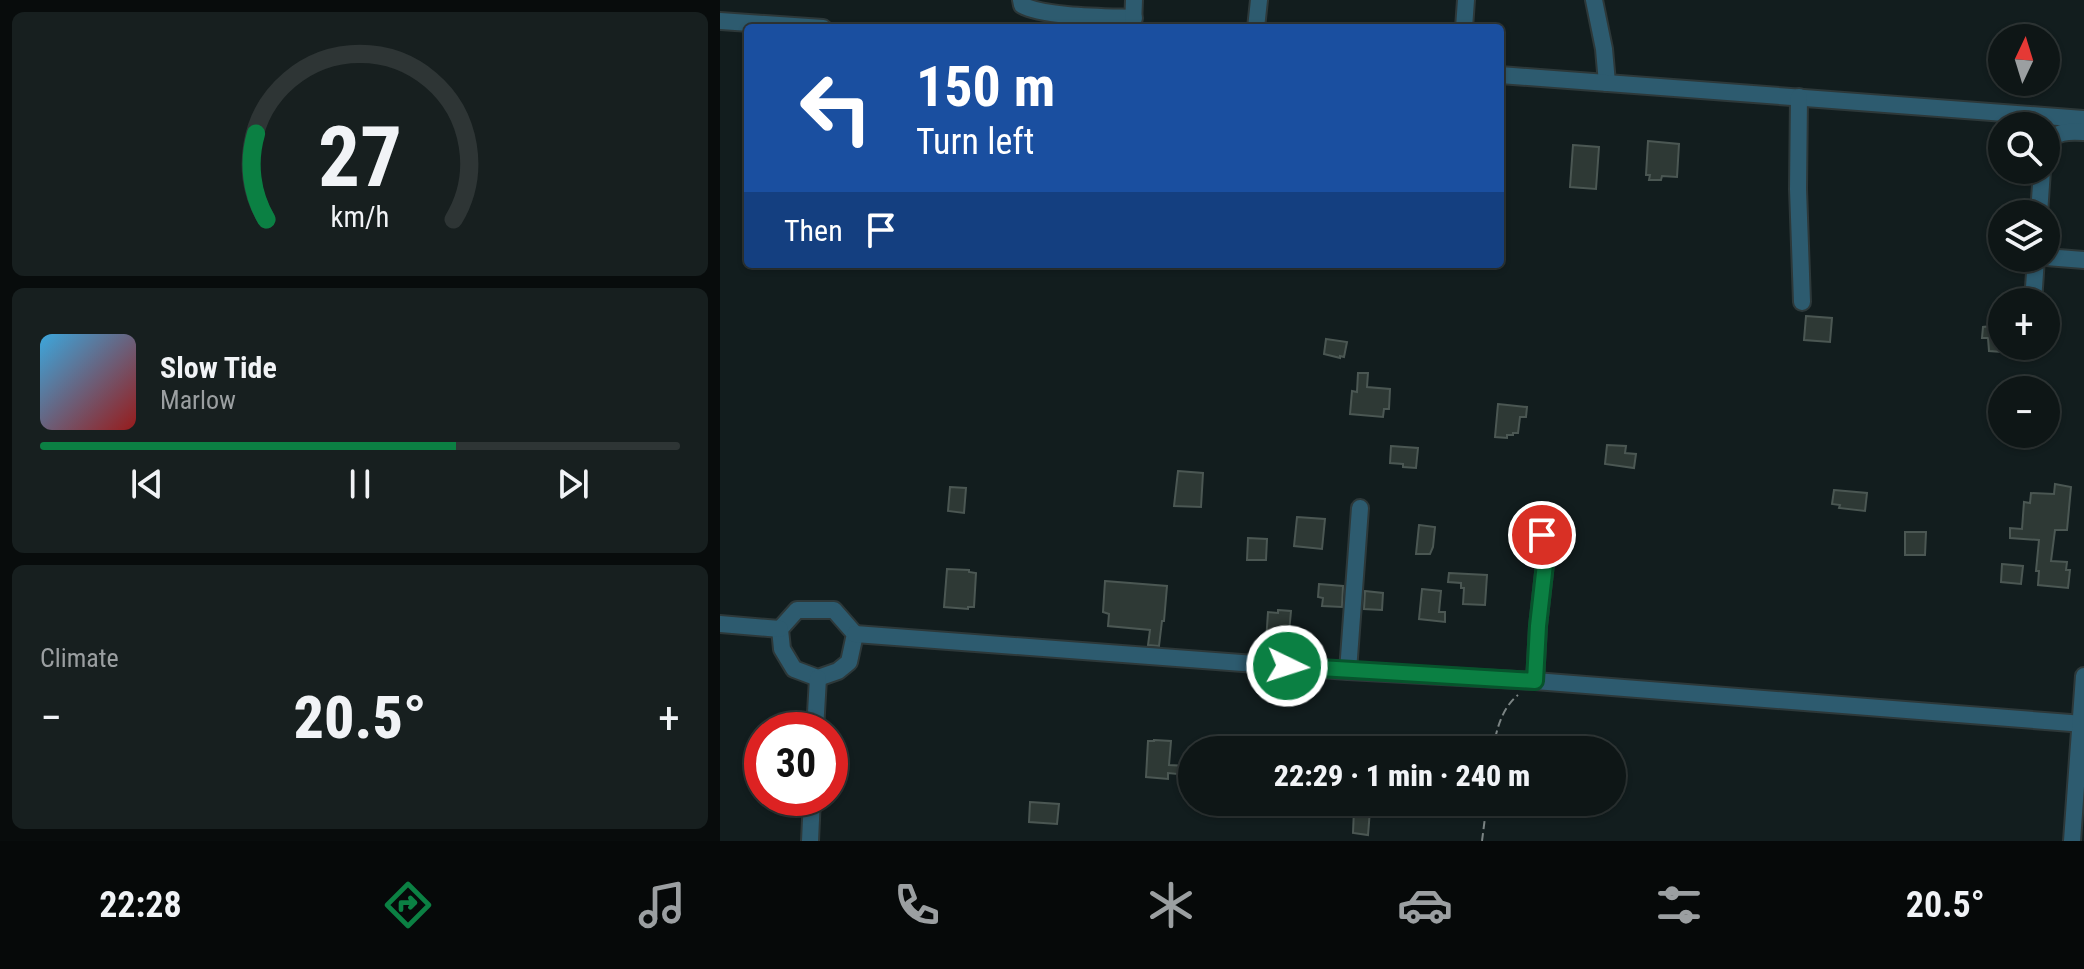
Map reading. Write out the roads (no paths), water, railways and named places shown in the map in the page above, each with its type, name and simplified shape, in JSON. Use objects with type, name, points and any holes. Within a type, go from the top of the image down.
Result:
[{"type":"street","points":[[1021,0],[1022,5],[1029,9],[1133,23],[1134,0]]},
{"type":"street","points":[[1256,24],[1259,0]]},
{"type":"street","points":[[1464,24],[1466,0]]},
{"type":"street","points":[[1594,0],[1607,83]]},
{"type":"street","points":[[720,21],[764,24]]},
{"type":"street","points":[[1504,75],[2084,119]]},
{"type":"street","points":[[1799,97],[1802,302]]},
{"type":"street","points":[[2060,133],[2084,132]]},
{"type":"street","points":[[2060,258],[2084,260]]},
{"type":"street","points":[[1348,671],[1360,508]]},
{"type":"street","points":[[1535,681],[1547,546],[1546,538],[1542,535]]},
{"type":"street","points":[[855,634],[849,662],[838,671],[818,678],[794,669],[782,649],[780,629],[797,610],[834,610],[855,634],[1348,671],[1535,681],[2082,724]]},
{"type":"street","points":[[720,624],[780,629]]},
{"type":"street","points":[[2072,841],[2084,676]]},
{"type":"street","points":[[816,712],[818,678]]},
{"type":"street","points":[[810,841],[811,816]]}]
